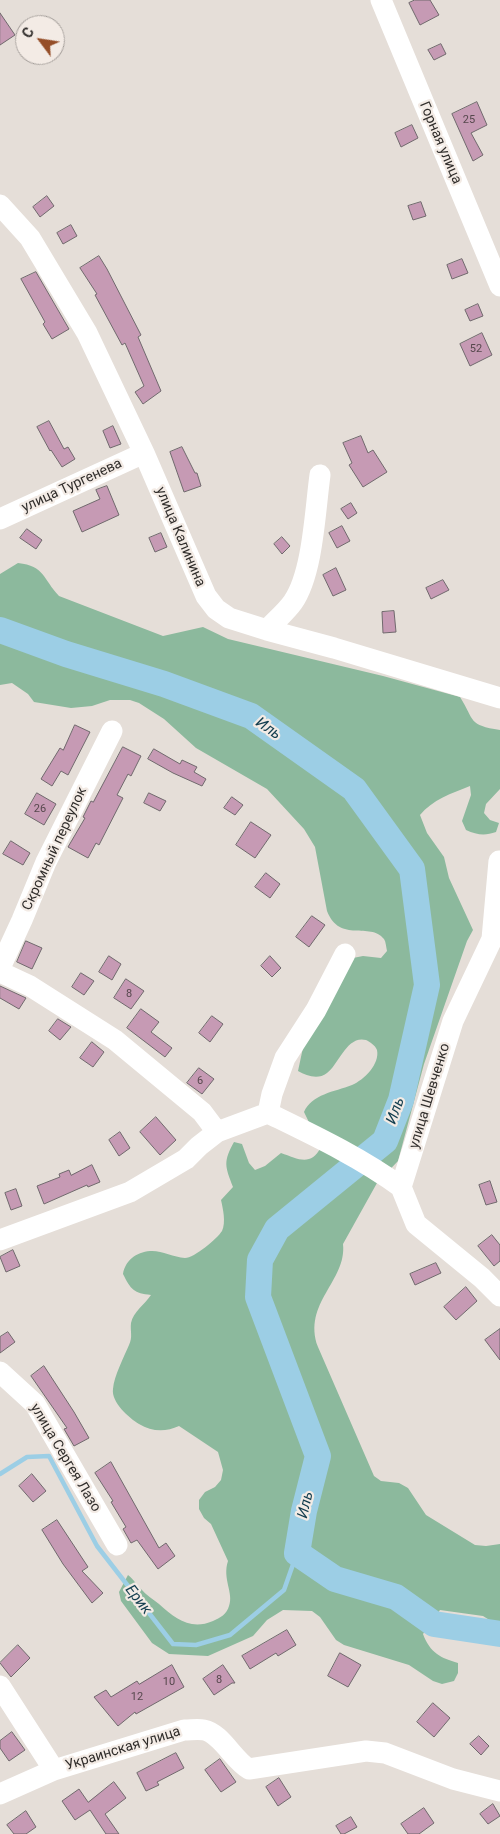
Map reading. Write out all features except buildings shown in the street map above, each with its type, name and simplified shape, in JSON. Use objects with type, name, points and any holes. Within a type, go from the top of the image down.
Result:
[{"type":"street","name":"Горная улица","points":[[381,0],[500,286]]},
{"type":"street","name":"улица Калинина","points":[[0,205],[30,238],[87,333],[144,453],[206,596],[216,609],[228,618],[500,698]]},
{"type":"street","name":"улица Тургенева","points":[[0,519],[144,453]]},
{"type":"street","points":[[267,630],[292,602],[302,585],[308,561],[320,475]]},
{"type":"street","name":"Скромный переулок","points":[[112,731],[46,862],[0,970],[30,986],[115,1040],[202,1112],[216,1132]]},
{"type":"street","name":"улица Шевченко","points":[[394,1182],[453,1021],[492,939],[499,861]]},
{"type":"street","points":[[268,1113],[272,1094],[285,1058],[316,1010],[345,954]]},
{"type":"street","points":[[0,1240],[130,1192],[186,1159],[216,1132],[268,1113],[332,1144],[394,1182],[416,1224],[482,1278],[500,1296]]},
{"type":"street","name":"улица Сергея Лазо","points":[[2,1378],[35,1404],[117,1545]]},
{"type":"street","name":"Украинская улица","points":[[0,1686],[54,1770]]},
{"type":"street","name":"Украинская улица","points":[[0,1794],[54,1770],[184,1730],[206,1730],[220,1741],[242,1765],[249,1769],[366,1751],[385,1753],[453,1779],[500,1791]]},
{"type":"green space","points":[[18,563],[39,570],[59,596],[163,636],[203,627],[228,639],[383,676],[460,697],[477,724],[500,730],[500,789],[486,804],[484,813],[490,820],[499,823],[496,832],[481,834],[466,830],[462,821],[471,795],[470,786],[436,801],[420,815],[427,833],[444,857],[449,878],[473,930],[467,941],[424,1064],[398,1161],[377,1183],[343,1244],[339,1270],[320,1305],[315,1331],[318,1347],[374,1476],[381,1481],[399,1483],[408,1488],[426,1515],[475,1545],[500,1544],[500,1632],[499,1626],[483,1616],[440,1610],[423,1634],[429,1646],[437,1654],[458,1663],[458,1673],[454,1681],[442,1684],[433,1681],[409,1665],[344,1645],[336,1640],[320,1617],[312,1611],[283,1610],[267,1620],[253,1636],[208,1656],[169,1654],[152,1643],[121,1601],[119,1592],[128,1575],[145,1593],[171,1614],[190,1624],[205,1624],[218,1619],[227,1611],[230,1601],[226,1574],[228,1561],[211,1524],[204,1518],[199,1509],[199,1500],[205,1492],[215,1487],[221,1480],[223,1470],[218,1452],[179,1426],[159,1430],[149,1429],[139,1424],[122,1409],[113,1394],[115,1378],[130,1342],[132,1319],[151,1295],[134,1290],[128,1284],[123,1274],[124,1269],[132,1258],[145,1252],[154,1251],[185,1258],[189,1257],[205,1248],[222,1231],[224,1216],[221,1200],[233,1187],[226,1164],[234,1142],[242,1144],[249,1163],[255,1170],[265,1166],[281,1153],[304,1160],[313,1157],[317,1153],[321,1147],[304,1112],[312,1101],[318,1097],[352,1085],[361,1079],[374,1066],[377,1050],[374,1045],[366,1040],[354,1042],[348,1046],[327,1073],[313,1076],[298,1071],[304,1043],[353,958],[363,956],[381,958],[387,951],[385,940],[378,934],[347,930],[339,927],[333,921],[327,911],[315,847],[304,829],[267,789],[196,748],[164,719],[139,703],[130,700],[110,700],[92,706],[71,708],[34,702],[28,694],[12,683],[0,685],[0,574]]},
{"type":"waterway","name":"Иль","points":[[0,630],[66,654],[164,684],[251,716],[354,789],[412,869],[427,985],[401,1100],[385,1141],[277,1229],[260,1260],[258,1297],[318,1456],[304,1511],[297,1553],[335,1579],[396,1597],[434,1624],[500,1634]]},
{"type":"waterway","name":"Ерик","points":[[0,1474],[27,1457],[49,1456],[97,1546],[173,1644],[196,1645],[230,1635],[284,1590],[297,1553]]}]
